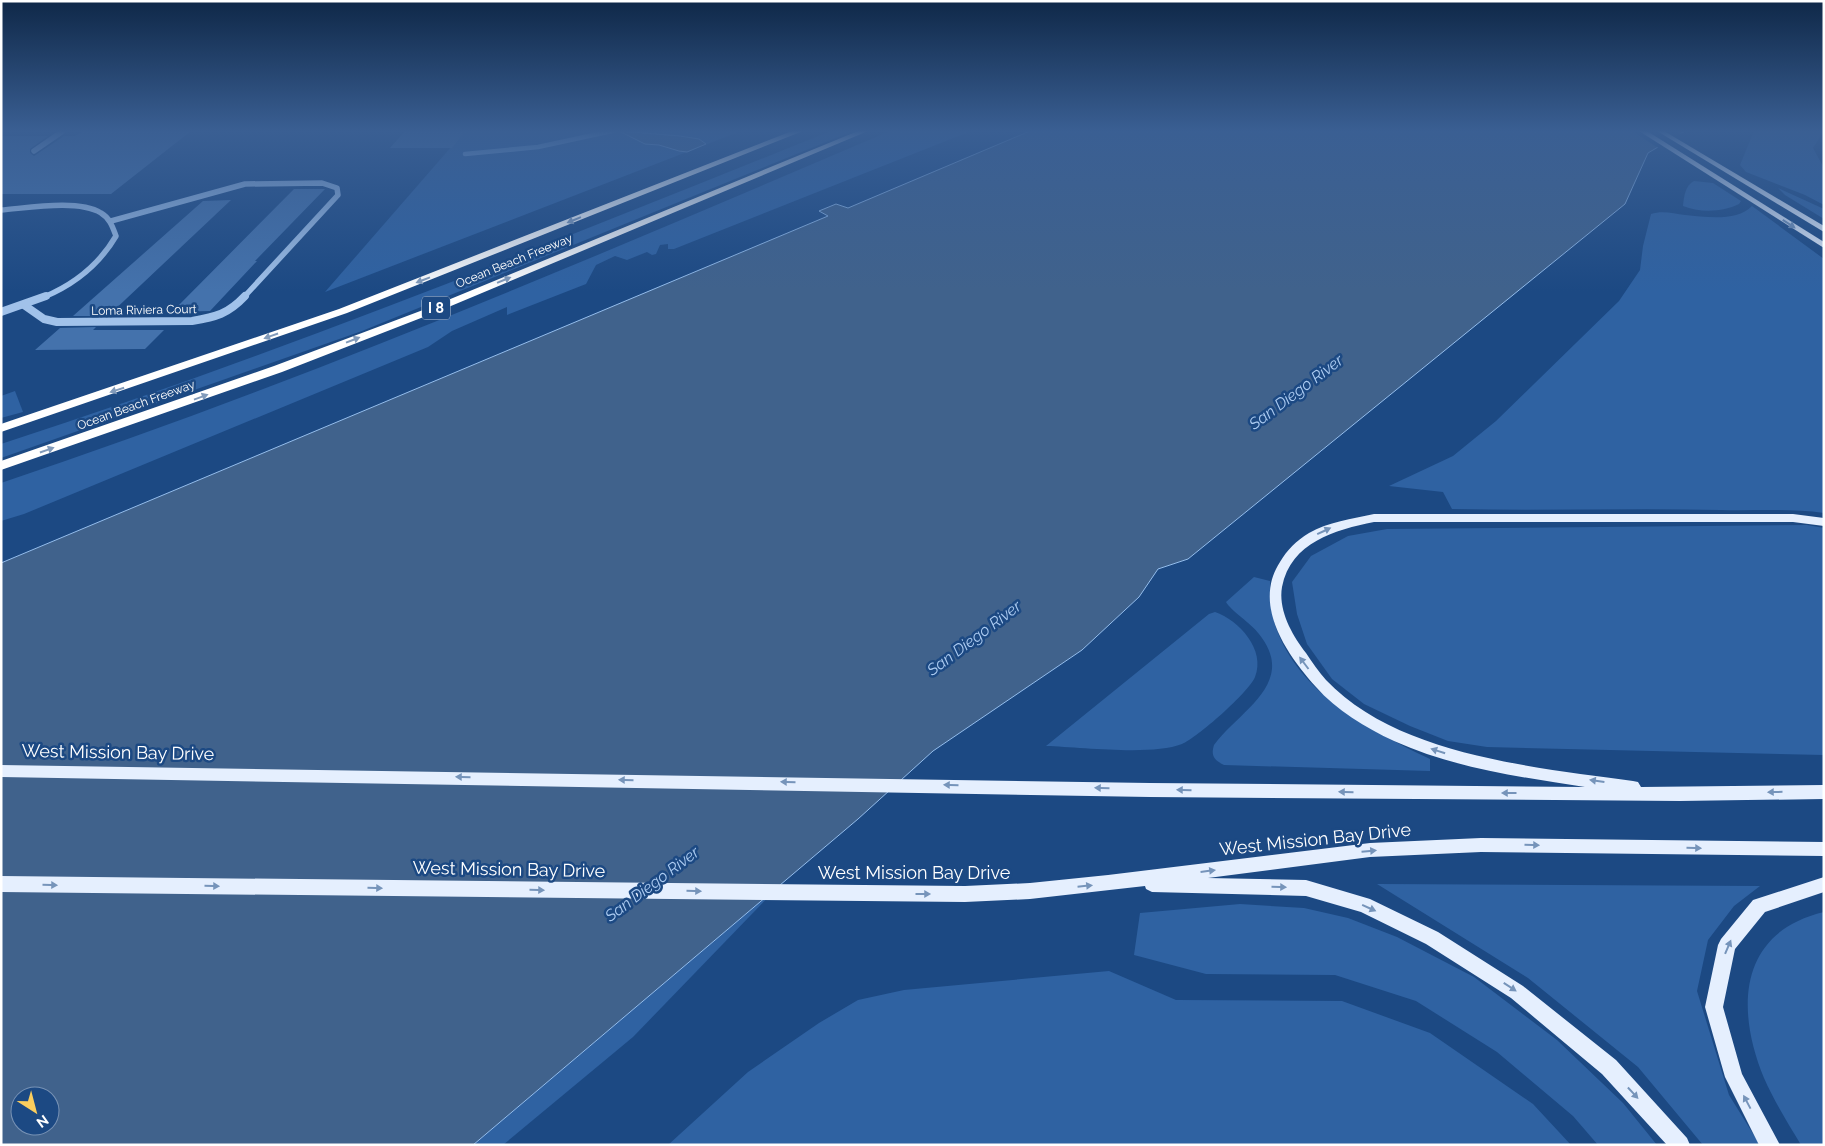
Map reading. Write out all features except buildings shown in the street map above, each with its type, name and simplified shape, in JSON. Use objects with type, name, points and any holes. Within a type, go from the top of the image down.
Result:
[{"type":"highway","name":"Ocean Beach Freeway","points":[[1,428],[343,311],[663,184]]},
{"type":"highway","name":"Ocean Beach Freeway","points":[[1,466],[278,369],[426,312],[735,184]]},
{"type":"main road","points":[[1728,184],[1824,246]]},
{"type":"main road","points":[[1748,184],[1824,229]]},
{"type":"main road","points":[[1680,794],[1501,768],[1436,752],[1381,728],[1342,702],[1303,664],[1284,631],[1273,594],[1281,566],[1306,540],[1338,525],[1374,518],[1793,518],[1824,522]]},
{"type":"main road","name":"West Mission Bay Drive","points":[[1,771],[1189,790],[1680,794],[1824,792]]},
{"type":"main road","name":"West Mission Bay Drive","points":[[1,884],[965,894],[1030,891],[1108,883],[1370,850],[1463,846],[1824,849]]},
{"type":"main road","points":[[1108,883],[1306,888],[1364,905],[1432,938],[1517,992],[1609,1067],[1680,1145]]},
{"type":"main road","points":[[1770,1145],[1734,1077],[1714,1007],[1727,945],[1759,906],[1824,884]]},
{"type":"street","name":"Loma Riviera Court","points":[[110,221],[248,184]]},
{"type":"street","name":"Loma Riviera Court","points":[[24,305],[44,320],[57,322],[192,321],[214,317],[233,309],[338,195],[337,188],[329,184]]},
{"type":"street","points":[[1,210],[38,206],[100,212],[110,221],[116,236],[109,251],[71,284],[24,305],[1,312]]},
{"type":"shaded area","points":[[418,184],[603,184],[325,292]]},
{"type":"shaded area","points":[[697,184],[722,184],[362,331],[1,458],[1,444],[211,372],[419,295]]},
{"type":"shaded area","points":[[765,184],[836,184],[674,249],[668,249],[668,244],[660,245],[656,254],[652,255],[647,252],[627,260],[615,256],[596,265],[586,284],[507,315],[507,307],[452,331],[428,347],[24,514],[1,521],[1,483],[227,403],[449,316]]},
{"type":"shaded area","points":[[1690,184],[1715,184],[1741,201],[1733,207],[1719,210],[1697,210],[1683,206],[1687,188]]},
{"type":"shaded area","points":[[1778,184],[1824,184],[1824,205]]},
{"type":"shaded area","points":[[1778,188],[1824,209],[1824,219],[1785,195]]},
{"type":"shaded area","points":[[1752,206],[1824,259],[1824,513],[1785,510],[1452,509],[1443,492],[1389,486],[1453,456],[1496,421],[1619,301],[1640,270],[1643,246],[1651,214],[1664,212],[1702,217],[1721,217],[1738,214]]},
{"type":"shaded area","points":[[15,391],[23,412],[1,418],[1,396]]},
{"type":"shaded area","points":[[1807,525],[1824,528],[1824,755],[1487,747],[1448,741],[1410,726],[1364,704],[1332,679],[1307,644],[1297,614],[1292,582],[1311,556],[1348,536],[1387,529]]},
{"type":"shaded area","points":[[1254,577],[1270,581],[1274,621],[1278,633],[1289,655],[1304,675],[1322,693],[1363,723],[1430,759],[1430,771],[1224,765],[1215,759],[1213,754],[1214,745],[1261,695],[1269,681],[1272,667],[1269,651],[1259,634],[1226,602]]},
{"type":"shaded area","points":[[1215,612],[1233,622],[1248,637],[1257,657],[1257,667],[1251,684],[1222,714],[1199,733],[1182,744],[1153,750],[1046,746],[1209,614]]},
{"type":"shaded area","points":[[1377,884],[1760,886],[1734,906],[1708,940],[1697,991],[1729,1095],[1760,1145],[1703,1145],[1638,1067],[1528,978]]},
{"type":"shaded area","points":[[780,885],[633,1037],[503,1145],[473,1145]]},
{"type":"shaded area","points":[[1240,904],[1304,908],[1348,918],[1397,937],[1474,977],[1557,1040],[1623,1103],[1657,1145],[1598,1145],[1573,1116],[1497,1052],[1416,1001],[1335,975],[1206,974],[1134,955],[1140,913]]},
{"type":"shaded area","points":[[1824,912],[1824,1145],[1801,1145],[1764,1078],[1755,1052],[1749,1025],[1748,1000],[1751,976],[1760,955],[1775,937],[1796,922]]},
{"type":"shaded area","points":[[1109,971],[1176,1000],[1342,1001],[1430,1033],[1533,1104],[1571,1145],[668,1145],[748,1072],[819,1023],[858,1000],[904,990]]},
{"type":"water","name":"San Diego River","points":[[904,184],[1634,184],[1625,204],[1188,559],[1158,569],[1139,597],[1082,650],[933,751],[858,819],[473,1145],[1,1145],[1,563],[828,216],[819,211],[836,204],[848,208]]}]
